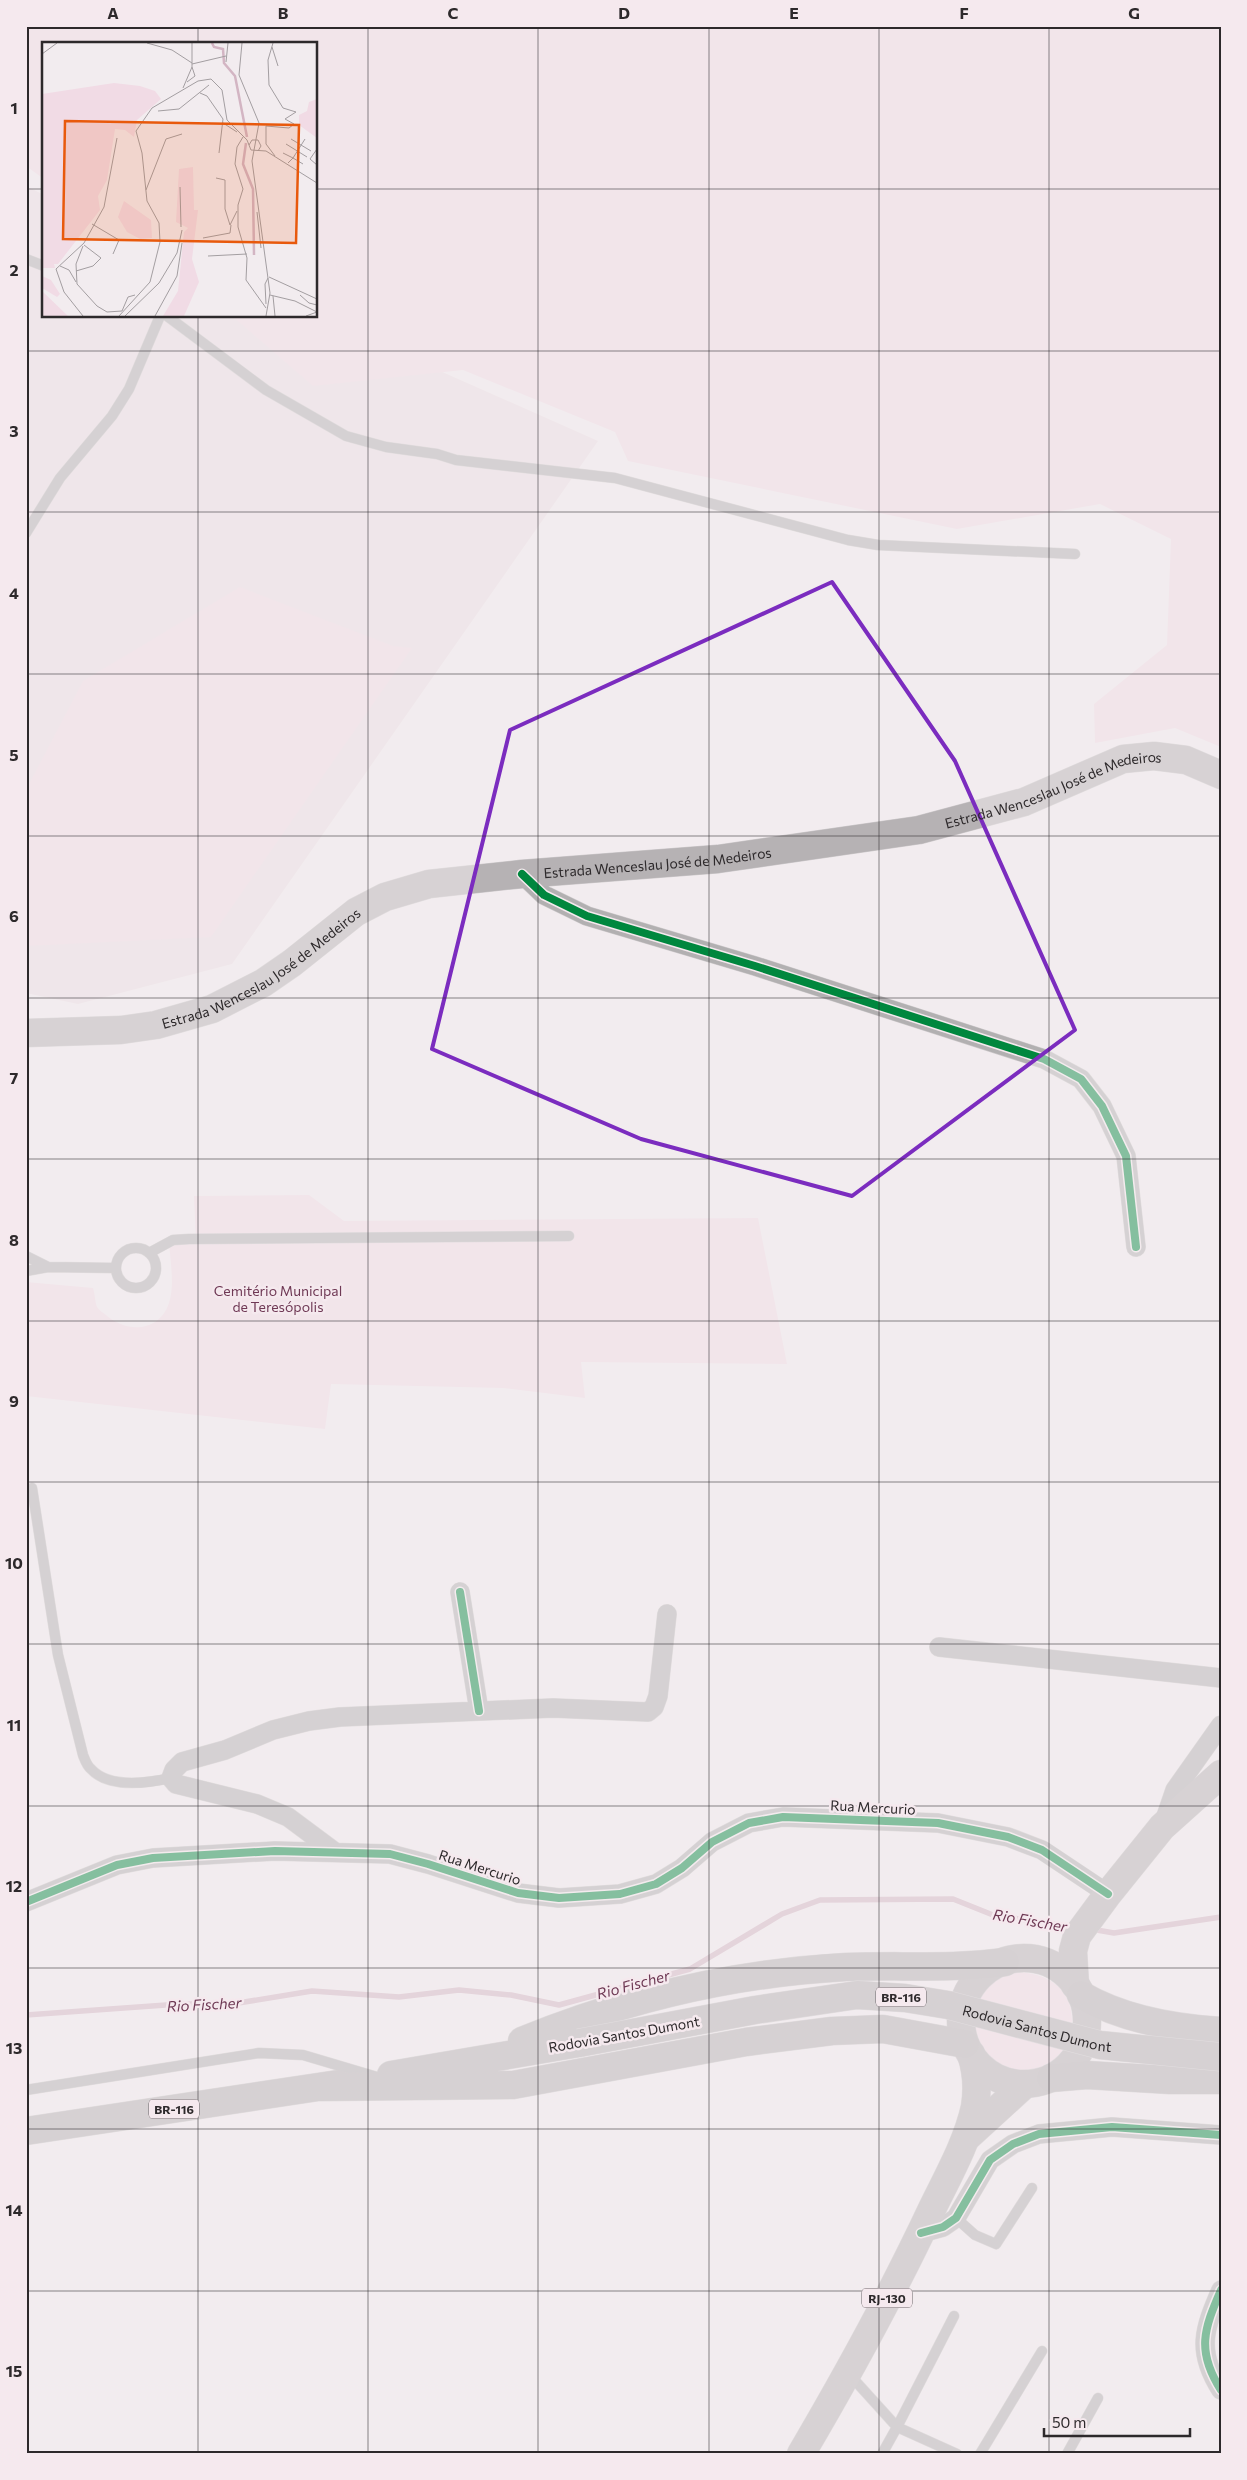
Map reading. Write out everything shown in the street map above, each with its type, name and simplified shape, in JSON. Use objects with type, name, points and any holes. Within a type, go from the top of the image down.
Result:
[{"type":"highway","points":[[475,2060],[566,2023],[662,1995],[760,1974],[847,1967],[967,1967],[1015,1960]]},
{"type":"highway","points":[[1078,1990],[1099,2005],[1137,2018],[1175,2026],[1221,2031]]},
{"type":"highway","name":"Rodovia Santos Dumont","points":[[26,2131],[322,2087],[579,2043],[755,2010],[858,1995],[905,1998],[948,2005],[1100,2045],[1221,2057]]},
{"type":"highway","points":[[322,2087],[513,2085],[746,2042],[832,2031],[883,2029],[968,2049]]},
{"type":"highway","points":[[1051,2078],[1087,2075],[1170,2080],[1221,2080]]},
{"type":"main road","name":"Estrada Wenceslau José de Medeiros","points":[[26,1033],[121,1030],[187,1018],[212,1009],[263,984],[292,963],[344,919],[385,897],[429,884],[522,874],[718,859],[920,830],[1024,802],[1123,759],[1154,756],[1186,760],[1221,775]]},
{"type":"main road","points":[[1078,1990],[1073,1951],[1090,1918],[1162,1827],[1221,1774]]},
{"type":"main road","points":[[1015,1960],[1062,1940],[1090,1918]]},
{"type":"main road","points":[[1015,1960],[1046,1961],[1061,1970],[1078,1990]]},
{"type":"main road","name":"RJ-130","points":[[801,2454],[848,2373],[921,2233],[966,2138],[975,2105],[977,2084],[977,2072],[961,2034],[961,2022],[968,1994],[983,1976],[1015,1960]]},
{"type":"main road","name":"RJ-130","points":[[968,2049],[978,2066],[997,2079],[1024,2085],[1051,2078],[1078,2055],[1085,2036],[1088,2019],[1078,1990]]},
{"type":"main road","name":"RJ-130","points":[[966,2138],[1024,2085]]},
{"type":"street","points":[[522,874],[544,895],[587,916],[755,966],[1044,1059],[1080,1080],[1102,1106],[1126,1156],[1136,1247]]},
{"type":"street","points":[[460,1592],[479,1711]]},
{"type":"street","points":[[335,1852],[288,1817],[257,1804],[184,1787],[171,1778],[174,1770],[182,1762],[225,1750],[273,1730],[309,1721],[416,1712],[553,1708],[648,1712],[654,1707],[658,1696],[667,1614]]},
{"type":"street","points":[[939,1647],[1221,1678]]},
{"type":"street","points":[[1162,1827],[1175,1790],[1221,1725]]},
{"type":"street","name":"Rua Mercurio","points":[[26,1902],[117,1865],[153,1858],[275,1852],[390,1854],[428,1864],[518,1893],[559,1898],[620,1894],[656,1884],[682,1868],[712,1842],[749,1823],[783,1817],[938,1823],[1008,1837],[1042,1850],[1090,1918]]},
{"type":"street","points":[[921,2233],[943,2227],[956,2218],[990,2160],[1013,2144],[1039,2134],[1112,2127],[1221,2135]]},
{"type":"street","points":[[1221,2290],[1206,2323],[1204,2349],[1214,2380],[1221,2390]]},
{"type":"lane","points":[[26,259],[42,265]]},
{"type":"lane","points":[[26,532],[60,478],[116,409],[129,389],[159,318]]},
{"type":"lane","points":[[170,318],[266,390],[346,436],[386,447],[437,454],[456,460],[615,478],[848,540],[878,545],[1075,554]]},
{"type":"lane","points":[[149,1252],[173,1240],[189,1239],[569,1236]]},
{"type":"lane","points":[[138,1248],[149,1252],[155,1262],[155,1274],[149,1283],[139,1288],[128,1286],[119,1279],[116,1268],[119,1258],[127,1250],[138,1248]]},
{"type":"lane","points":[[26,1256],[48,1267]]},
{"type":"lane","points":[[26,1271],[48,1267],[116,1268]]},
{"type":"lane","points":[[32,1488],[58,1655],[83,1755],[90,1768],[99,1776],[127,1784],[145,1784],[171,1778]]},
{"type":"lane","points":[[26,2090],[259,2053],[304,2055],[378,2077]]},
{"type":"lane","points":[[956,2218],[975,2235],[996,2244],[1032,2188]]},
{"type":"lane","points":[[882,2454],[954,2316]]},
{"type":"lane","points":[[980,2454],[1042,2351]]},
{"type":"lane","points":[[848,2373],[897,2427],[957,2454]]},
{"type":"lane","points":[[1067,2454],[1098,2398]]},
{"type":"highlighted area","points":[[832,582],[955,761],[1075,1030],[852,1196],[641,1139],[432,1049],[510,730]]},
{"type":"shaded area","points":[[26,186],[42,194],[42,318],[318,317],[598,441],[232,964],[78,1004],[26,993]]},
{"type":"green space","points":[[26,26],[1221,26],[1221,747],[1175,728],[1095,743],[1094,704],[1167,645],[1171,539],[1100,504],[957,529],[628,461],[615,432],[463,370],[313,386],[234,318],[318,318],[318,42],[42,42],[42,178],[26,166]]},
{"type":"green space","points":[[240,587],[393,646],[412,648],[211,937],[26,946],[26,790],[83,681]]},
{"type":"green space","name":"Cemitério Municipal de Teresópolis","points":[[309,1195],[344,1221],[758,1218],[787,1364],[581,1362],[585,1398],[503,1388],[331,1384],[325,1429],[26,1396],[26,1282],[93,1288],[97,1307],[114,1321],[132,1327],[150,1325],[164,1313],[171,1296],[172,1280],[169,1241],[196,1241],[194,1196]]},
{"type":"green space","points":[[1010,1972],[1034,1974],[1054,1983],[1068,1999],[1072,2023],[975,1998],[990,1982]]},
{"type":"green space","points":[[971,2022],[1066,2047],[1055,2060],[1041,2068],[1025,2071],[1010,2069],[995,2063],[983,2053],[974,2039]]},
{"type":"waterway","name":"Rio Fischer","points":[[26,2015],[180,2004],[232,2004],[312,1991],[399,1997],[459,1990],[511,1995],[559,2005],[690,1969],[782,1914],[820,1900],[953,1899],[993,1915],[1074,1927]]},
{"type":"waterway","name":"Rio Fischer","points":[[1091,1929],[1114,1933],[1221,1917]]},
{"type":"cycle path","points":[[522,874],[544,895],[587,916],[755,966],[1044,1059],[1081,1079],[1102,1106],[1126,1156],[1136,1247]]},
{"type":"cycle path","points":[[460,1592],[479,1711]]},
{"type":"cycle path","points":[[26,1902],[117,1865],[153,1858],[275,1851],[390,1854],[428,1864],[518,1893],[559,1898],[620,1894],[656,1884],[682,1868],[712,1842],[749,1823],[783,1817],[938,1823],[1008,1837],[1042,1850],[1108,1894]]},
{"type":"cycle path","points":[[921,2233],[943,2227],[956,2218],[990,2160],[1013,2144],[1039,2134],[1112,2127],[1221,2135]]},
{"type":"cycle path","points":[[1221,2290],[1210,2317],[1205,2340],[1208,2363],[1221,2390]]}]
